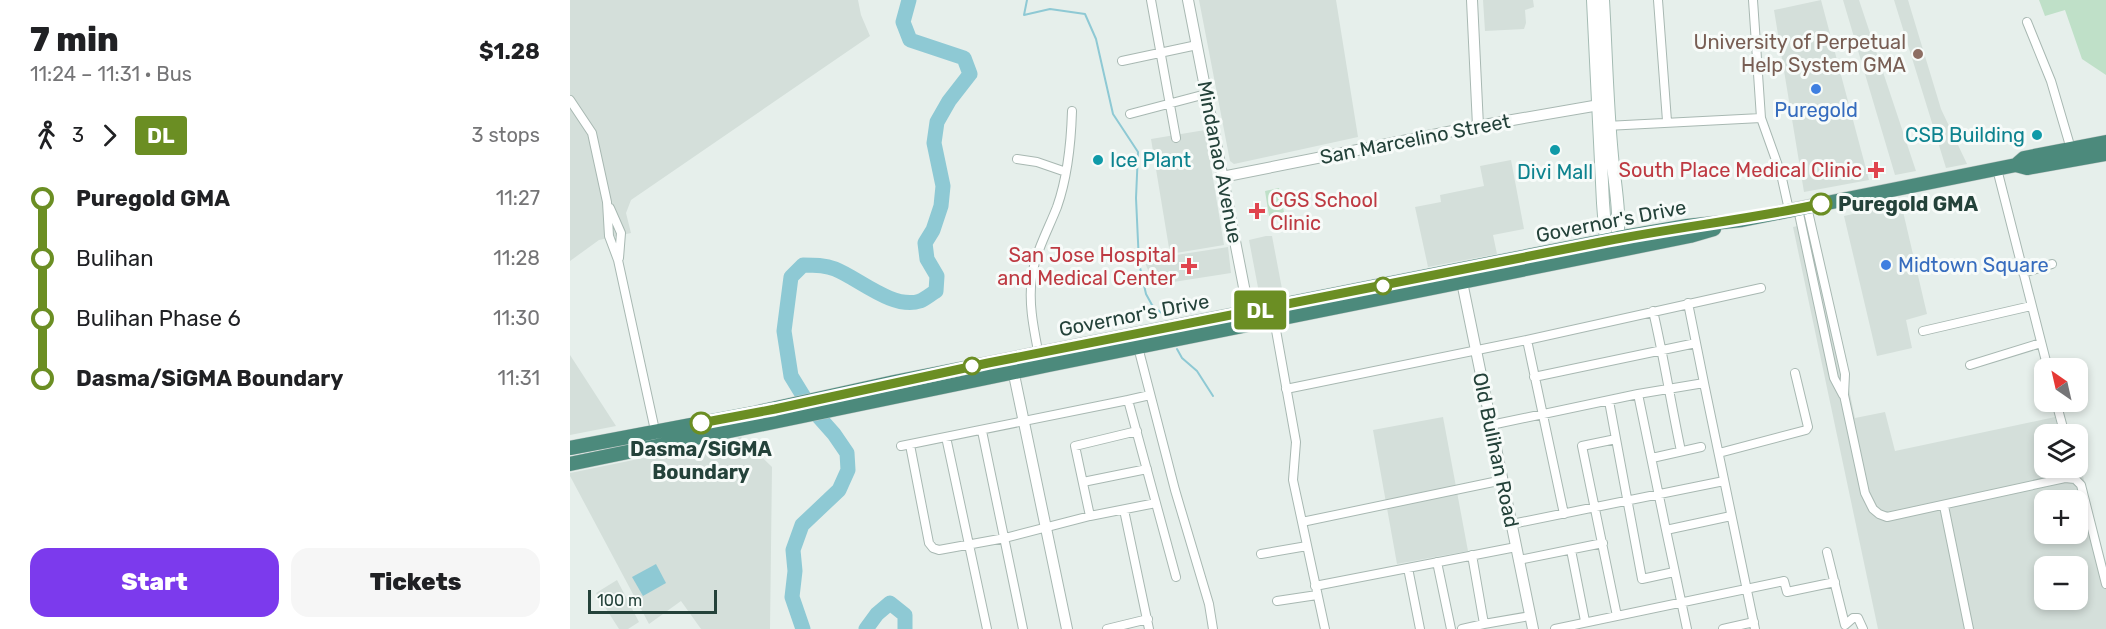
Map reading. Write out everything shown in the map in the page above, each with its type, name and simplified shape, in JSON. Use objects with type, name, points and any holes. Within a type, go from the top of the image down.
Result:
[{"type":"highway","name":"Governor's Drive","points":[[2016,165],[2024,158],[2106,142]]},
{"type":"highway","name":"Governor's Drive","points":[[1039,360],[1138,347],[1250,318],[1274,319],[1687,225],[1742,220],[2016,165],[2027,168],[2106,154]]},
{"type":"highway","name":"Governor's Drive","points":[[570,448],[655,431],[755,419],[1012,365],[1461,276]]},
{"type":"highway","name":"Governor's Drive","points":[[570,464],[658,447],[755,419]]},
{"type":"main road","points":[[1593,0],[1613,243]]},
{"type":"main road","points":[[1603,0],[1603,104]]},
{"type":"street","points":[[1151,0],[1176,138]]},
{"type":"street","name":"Mindanao Avenue","points":[[1188,0],[1250,318]]},
{"type":"street","points":[[1473,0],[1478,126]]},
{"type":"street","points":[[1658,0],[1667,121]]},
{"type":"street","points":[[1753,0],[1761,118],[1780,171],[1798,208],[1845,375],[1844,395],[1865,493],[1873,509],[1887,517],[2065,478],[2075,479],[2080,485],[2106,584]]},
{"type":"street","points":[[2027,22],[2051,81],[2071,149]]},
{"type":"street","points":[[1122,62],[1197,45]]},
{"type":"street","points":[[1130,114],[1206,94]]},
{"type":"street","points":[[570,100],[592,133],[607,202],[609,236],[618,261],[658,447]]},
{"type":"street","name":"San Marcelino Street","points":[[1222,177],[1478,126],[1603,104]]},
{"type":"street","points":[[1039,360],[1033,325],[1032,278],[1035,262],[1057,206],[1066,172],[1071,143],[1072,111]]},
{"type":"street","points":[[1605,126],[1667,121],[1761,118]]},
{"type":"street","points":[[1017,159],[1037,162],[1066,172]]},
{"type":"street","points":[[1996,169],[2045,358]]},
{"type":"street","points":[[2022,273],[2052,264]]},
{"type":"street","name":"Old Bulihan Road","points":[[1461,276],[1533,629]]},
{"type":"street","points":[[1286,389],[1527,340],[1761,288]]},
{"type":"street","points":[[1688,303],[1755,626],[1723,629]]},
{"type":"street","points":[[1923,331],[2031,306]]},
{"type":"street","points":[[1653,311],[1681,451]]},
{"type":"street","points":[[1274,319],[1296,442],[1293,480],[1325,629]]},
{"type":"street","points":[[1527,340],[1564,514]]},
{"type":"street","points":[[1534,377],[1696,343]]},
{"type":"street","points":[[1970,365],[2041,343]]},
{"type":"street","points":[[1138,347],[1203,583],[1213,629]]},
{"type":"street","points":[[1012,365],[1067,629]]},
{"type":"street","points":[[1719,453],[1808,427],[1795,373]]},
{"type":"street","points":[[1491,425],[1638,394],[1704,383]]},
{"type":"street","points":[[1638,394],[1687,629]]},
{"type":"street","points":[[1150,395],[905,445],[929,543],[933,548],[939,549],[1005,538],[1090,516],[1156,503]]},
{"type":"street","points":[[1128,400],[1176,577]]},
{"type":"street","points":[[1609,401],[1642,579],[1674,573]]},
{"type":"street","points":[[982,430],[1023,629]]},
{"type":"street","points":[[1090,516],[1075,446],[1137,431]]},
{"type":"street","points":[[946,437],[987,629]]},
{"type":"street","points":[[1616,439],[1582,446],[1617,616]]},
{"type":"street","points":[[1652,458],[1701,447]]},
{"type":"street","points":[[1083,483],[1147,469]]},
{"type":"street","points":[[1302,522],[1503,480]]},
{"type":"street","points":[[1512,524],[1724,481]]},
{"type":"street","points":[[1944,506],[1970,629]]},
{"type":"street","points":[[1124,510],[1149,629]]},
{"type":"street","points":[[1666,530],[1731,516]]},
{"type":"street","points":[[1519,560],[1603,543]]},
{"type":"street","points":[[1261,555],[1307,546]]},
{"type":"street","points":[[1277,601],[1408,568],[1516,546]]},
{"type":"street","points":[[1571,550],[1585,621]]},
{"type":"street","points":[[1827,552],[1835,582],[1842,627]]},
{"type":"street","points":[[1472,555],[1484,624]]},
{"type":"street","points":[[1437,562],[1451,629]]},
{"type":"street","points":[[1408,568],[1420,629]]},
{"type":"street","points":[[1555,629],[1784,580],[1787,592],[1835,582]]},
{"type":"street","points":[[1462,629],[1530,616]]},
{"type":"street","points":[[1842,627],[1853,618],[1858,618],[1863,629]]},
{"type":"street","points":[[1111,628],[1148,619]]},
{"type":"shaded area","points":[[570,0],[858,0],[861,15],[870,36],[631,200],[626,213],[631,233],[599,240],[570,261]]},
{"type":"shaded area","points":[[1199,0],[1336,0],[1358,137],[1234,164],[1230,161]]},
{"type":"shaded area","points":[[1483,0],[1533,0],[1534,7],[1525,10],[1524,29],[1485,31]]},
{"type":"shaded area","name":"Puregold","points":[[1821,0],[1869,180],[1804,192],[1774,10]]},
{"type":"shaded area","points":[[1843,0],[1859,0],[1916,171],[1895,175]]},
{"type":"shaded area","name":"University of Perpetual Help System GMA","points":[[1894,0],[1908,0],[1941,109],[1967,164],[1946,168]]},
{"type":"shaded area","points":[[1205,130],[1224,245],[1170,254],[1151,139]]},
{"type":"shaded area","points":[[1511,160],[1524,229],[1493,235],[1497,254],[1428,267],[1415,207],[1441,202],[1440,195],[1484,186],[1480,166]]},
{"type":"shaded area","name":"Midtown Square","points":[[1901,203],[1927,314],[1906,320],[1912,348],[1877,356],[1844,216]]},
{"type":"shaded area","points":[[1814,222],[1855,418],[1885,412],[1895,451],[2055,417],[2057,424],[2034,424],[2034,478],[2084,478],[2086,490],[2034,490],[2034,544],[2088,544],[2088,496],[2106,568],[2106,629],[1878,629],[1793,227]]},
{"type":"shaded area","points":[[1272,236],[1283,294],[1260,298],[1249,240]]},
{"type":"shaded area","name":"San Jose Hospital and Medical Center","points":[[1228,247],[1231,273],[1154,285],[1144,260]]},
{"type":"shaded area","points":[[570,355],[616,426],[570,435]]},
{"type":"shaded area","points":[[1443,417],[1468,551],[1397,564],[1373,430]]},
{"type":"shaded area","points":[[741,437],[772,467],[770,629],[701,629],[681,601],[649,624],[570,473],[687,449],[690,452],[699,450],[699,446]]},
{"type":"shaded area","points":[[617,580],[639,622],[628,629],[619,629],[596,593]]},
{"type":"green space","points":[[2039,0],[2106,0],[2106,75],[2082,59],[2065,10],[2045,16]]},
{"type":"green space","points":[[1279,188],[1284,212],[1269,216],[1265,191]]},
{"type":"water","points":[[656,564],[666,583],[643,596],[632,577]]},
{"type":"waterway","points":[[803,629],[792,597],[795,571],[793,550],[802,525],[839,490],[848,470],[847,453],[810,407],[791,376],[784,331],[791,277],[803,265],[819,265],[844,273],[876,292],[899,301],[910,303],[920,301],[936,291],[937,276],[927,259],[925,243],[933,230],[941,206],[943,186],[934,143],[937,122],[949,101],[970,74],[964,58],[910,40],[903,22],[909,0]]},
{"type":"waterway","points":[[1027,0],[1024,15],[1050,9],[1085,14],[1096,39],[1113,114],[1138,152],[1136,198],[1139,263],[1146,294],[1152,305],[1164,315]]},
{"type":"waterway","points":[[1177,349],[1182,358],[1197,371],[1213,396]]},
{"type":"waterway","points":[[866,629],[877,614],[890,603],[905,615],[905,629]]},
{"type":"bus line","name":"DL","points":[[701,423],[988,363],[1687,225],[1742,220],[1821,204]]},
{"type":"place","name":"University of Perpetual Help System GMA","points":[[1918,54]]},
{"type":"place","name":"Puregold","points":[[1816,89]]},
{"type":"place","name":"CSB Building","points":[[2037,135]]},
{"type":"place","name":"Divi Mall","points":[[1555,150]]},
{"type":"place","name":"Ice Plant","points":[[1098,160]]},
{"type":"place","name":"South Place Medical Clinic","points":[[1876,170]]},
{"type":"place","name":"Puregold GMA","points":[[1821,204]]},
{"type":"place","name":"CGS School Clinic","points":[[1257,211]]},
{"type":"place","name":"Midtown Square","points":[[1886,265]]},
{"type":"place","name":"San Jose Hospital and Medical Center","points":[[1189,266]]},
{"type":"place","name":"Dasma/SiGMA Boundary","points":[[701,423]]}]
